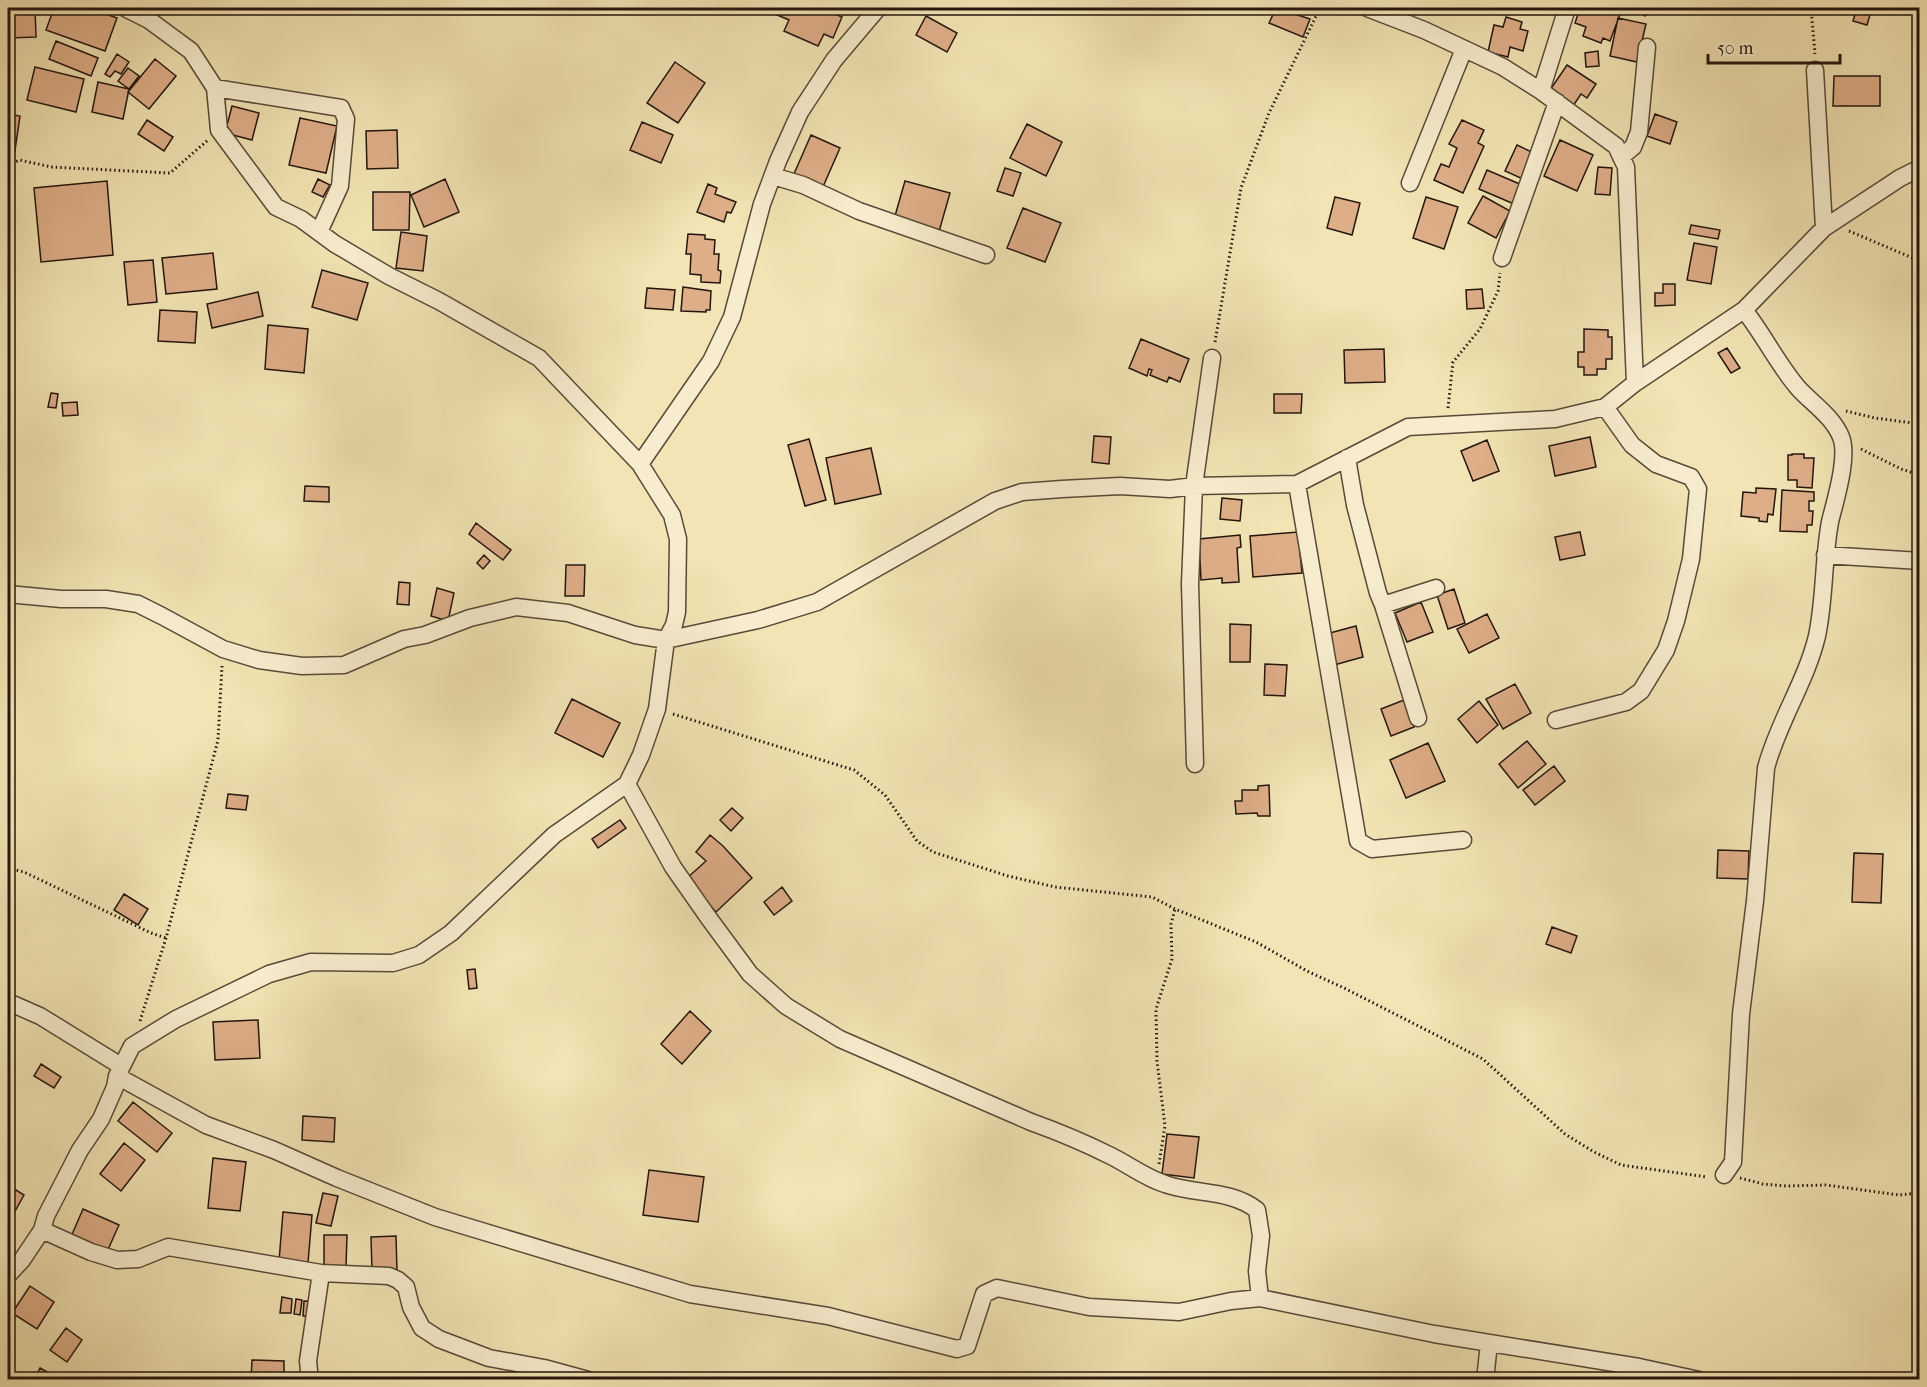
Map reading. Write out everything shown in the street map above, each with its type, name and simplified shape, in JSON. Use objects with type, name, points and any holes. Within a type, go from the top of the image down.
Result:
[{"type":"street","points":[[8,1275],[22,1260],[42,1230],[46,1215],[80,1150],[101,1119],[116,1088],[119,1071],[132,1046],[176,1019],[269,974],[311,962],[393,963],[419,955],[452,933],[554,835],[627,784],[641,755],[657,709],[666,640],[674,625],[676,612],[678,539],[672,515],[640,464],[539,358],[389,276],[335,244],[301,219],[276,207],[219,130],[215,88],[191,51],[149,20],[124,8]]},
{"type":"street","points":[[640,464],[711,361],[732,317],[753,236],[772,176],[800,112],[834,60],[878,8]]},
{"type":"street","points":[[1367,8],[1503,67],[1542,91],[1616,146],[1626,167],[1635,383]]},
{"type":"street","points":[[1542,91],[1567,8]]},
{"type":"street","points":[[1622,157],[1633,147],[1639,132],[1647,47]]},
{"type":"street","points":[[1410,183],[1464,49]]},
{"type":"street","points":[[1815,70],[1824,228]]},
{"type":"street","points":[[215,88],[341,108],[346,119],[340,186],[319,232]]},
{"type":"street","points":[[1502,258],[1557,102]]},
{"type":"street","points":[[8,594],[61,599],[106,599],[138,604],[223,650],[259,660],[302,666],[344,665],[404,639],[425,635],[496,610],[516,608],[568,613],[635,635],[666,640],[758,620],[817,602],[995,501],[1022,492],[1120,486],[1170,489],[1194,486],[1297,484],[1408,427],[1555,419],[1605,407],[1635,383],[1744,310],[1824,228],[1900,178],[1920,168]]},
{"type":"street","points":[[772,176],[803,185],[859,211],[986,255]]},
{"type":"street","points":[[1724,1175],[1733,1162],[1741,1014],[1755,901],[1766,768],[1772,747],[1803,677],[1816,636],[1823,594],[1825,555],[1842,466],[1842,439],[1835,425],[1798,388],[1744,310]]},
{"type":"street","points":[[1195,764],[1190,584],[1194,486],[1212,358]]},
{"type":"street","points":[[1556,720],[1626,702],[1641,691],[1666,651],[1676,621],[1690,559],[1698,489],[1691,477],[1656,464],[1632,445],[1605,407]]},
{"type":"street","points":[[1347,458],[1355,505],[1378,593],[1418,718]]},
{"type":"street","points":[[1297,484],[1358,841],[1372,849],[1463,840]]},
{"type":"street","points":[[1825,555],[1920,561]]},
{"type":"street","points":[[1383,605],[1436,588]]},
{"type":"street","points":[[627,784],[673,867],[708,917],[750,974],[786,1006],[840,1039],[1059,1132],[1113,1157],[1156,1181],[1185,1190],[1231,1196],[1246,1201],[1257,1210],[1261,1236],[1257,1271],[1260,1298]]},
{"type":"street","points":[[8,1002],[40,1017],[119,1071],[206,1125],[274,1150],[435,1217],[690,1294],[828,1316],[957,1349],[967,1346],[984,1294],[996,1288],[1089,1307],[1179,1312],[1231,1301],[1260,1298],[1434,1334],[1639,1367],[1699,1380]]},
{"type":"street","points":[[42,1230],[91,1252],[117,1260],[138,1259],[168,1247],[321,1273],[389,1276],[406,1287],[411,1308],[422,1328],[439,1339],[489,1358],[544,1368],[588,1380]]},
{"type":"street","points":[[310,1380],[308,1361],[321,1273]]},
{"type":"street","points":[[1485,1380],[1489,1343]]},
{"type":"path","points":[[1212,358],[1241,188],[1269,113],[1320,8]]},
{"type":"path","points":[[1811,8],[1815,70]]},
{"type":"path","points":[[8,165],[20,160],[51,167],[170,173],[219,130]]},
{"type":"path","points":[[1824,228],[1853,232],[1920,261]]},
{"type":"path","points":[[1446,424],[1453,362],[1480,328],[1498,291],[1502,258]]},
{"type":"path","points":[[1844,410],[1875,418],[1920,424]]},
{"type":"path","points":[[1842,439],[1901,469],[1920,475]]},
{"type":"path","points":[[132,1046],[166,938],[218,740],[223,650]]},
{"type":"path","points":[[657,709],[854,770],[885,795],[917,841],[933,852],[1008,876],[1055,886],[1152,897],[1175,909],[1256,942],[1307,971],[1483,1059],[1565,1134],[1621,1165],[1710,1178],[1724,1175],[1763,1184],[1826,1185],[1899,1195],[1920,1193]]},
{"type":"path","points":[[8,868],[24,872],[166,938]]},
{"type":"path","points":[[1156,1181],[1165,1126],[1157,1061],[1155,1008],[1172,959],[1171,924],[1175,909]]},
{"type":"building","points":[[8,8],[35,8],[36,37],[8,38]]},
{"type":"building","points":[[54,8],[89,8],[117,18],[105,51],[46,30]]},
{"type":"building","points":[[777,8],[830,8],[828,11],[842,17],[833,38],[824,34],[818,46],[784,31],[789,20],[775,14]]},
{"type":"building","points":[[1276,8],[1310,19],[1303,37],[1269,23]]},
{"type":"building","points":[[1298,8],[1313,8],[1310,14]]},
{"type":"building","points":[[1580,8],[1622,9],[1610,41],[1603,38],[1601,43],[1583,36],[1586,27],[1575,23]]},
{"type":"building","points":[[1636,8],[1653,8],[1645,16]]},
{"type":"building","points":[[1857,8],[1872,8],[1867,25],[1853,21]]},
{"type":"building","points":[[926,16],[957,33],[947,52],[916,35]]},
{"type":"building","points":[[1506,17],[1522,22],[1520,29],[1528,31],[1523,51],[1510,47],[1508,57],[1488,52],[1494,25],[1503,27]]},
{"type":"building","points":[[1618,18],[1646,24],[1637,62],[1610,56]]},
{"type":"building","points":[[56,41],[98,58],[91,76],[49,59]]},
{"type":"building","points":[[1598,51],[1599,66],[1586,67],[1585,53]]},
{"type":"building","points":[[117,54],[129,62],[121,74],[115,71],[110,77],[105,74]]},
{"type":"building","points":[[155,59],[176,76],[149,109],[128,92]]},
{"type":"building","points":[[675,62],[705,83],[678,123],[647,103]]},
{"type":"building","points":[[1567,65],[1596,84],[1587,98],[1581,94],[1573,106],[1550,90]]},
{"type":"building","points":[[35,67],[84,79],[76,112],[27,100]]},
{"type":"building","points":[[128,68],[139,76],[129,89],[118,81]]},
{"type":"building","points":[[1834,76],[1880,76],[1880,106],[1833,106]]},
{"type":"building","points":[[98,82],[129,89],[123,119],[92,112]]},
{"type":"building","points":[[232,106],[259,113],[252,140],[225,133]]},
{"type":"building","points":[[8,114],[20,116],[14,157],[8,157]]},
{"type":"building","points":[[1655,114],[1677,122],[1670,144],[1647,136]]},
{"type":"building","points":[[300,118],[337,126],[326,173],[289,165]]},
{"type":"building","points":[[147,120],[173,137],[164,151],[138,134]]},
{"type":"building","points":[[1462,120],[1484,130],[1478,143],[1484,146],[1463,193],[1434,180],[1441,164],[1449,167],[1457,148],[1449,144]]},
{"type":"building","points":[[642,122],[673,135],[661,163],[630,150]]},
{"type":"building","points":[[1027,124],[1062,142],[1046,176],[1010,158]]},
{"type":"building","points":[[397,130],[398,168],[367,169],[366,131]]},
{"type":"building","points":[[811,135],[840,148],[822,189],[793,176]]},
{"type":"building","points":[[1560,140],[1593,155],[1577,191],[1544,176]]},
{"type":"building","points":[[1517,145],[1536,154],[1525,180],[1505,171]]},
{"type":"building","points":[[1598,167],[1612,168],[1610,195],[1595,194]]},
{"type":"building","points":[[1005,168],[1021,173],[1013,196],[997,191]]},
{"type":"building","points":[[1487,170],[1522,185],[1514,204],[1479,189]]},
{"type":"building","points":[[318,179],[330,185],[323,197],[312,192]]},
{"type":"building","points":[[445,179],[459,212],[424,227],[411,195]]},
{"type":"building","points":[[107,181],[113,255],[41,262],[34,188]]},
{"type":"building","points":[[905,181],[950,193],[938,235],[893,223]]},
{"type":"building","points":[[708,184],[717,188],[715,194],[736,202],[731,213],[727,212],[724,222],[697,212]]},
{"type":"building","points":[[373,192],[410,192],[409,230],[373,230]]},
{"type":"building","points":[[1483,196],[1510,211],[1496,238],[1468,223]]},
{"type":"building","points":[[1335,197],[1360,203],[1352,235],[1327,228]]},
{"type":"building","points":[[1426,197],[1458,207],[1444,249],[1413,238]]},
{"type":"building","points":[[1023,208],[1061,223],[1045,262],[1007,248]]},
{"type":"building","points":[[1691,225],[1720,230],[1718,239],[1689,234]]},
{"type":"building","points":[[401,232],[427,236],[423,271],[396,268]]},
{"type":"building","points":[[688,234],[705,235],[705,239],[715,240],[714,254],[719,254],[720,283],[701,282],[701,275],[690,274],[691,254],[686,254]]},
{"type":"building","points":[[1694,243],[1717,247],[1711,284],[1687,280]]},
{"type":"building","points":[[213,253],[217,289],[166,294],[162,258]]},
{"type":"building","points":[[153,260],[157,302],[128,305],[124,262]]},
{"type":"building","points":[[322,270],[368,283],[357,320],[312,307]]},
{"type":"building","points":[[1663,284],[1675,284],[1675,305],[1655,306],[1655,293],[1663,293]]},
{"type":"building","points":[[683,287],[711,291],[710,310],[706,312],[681,311]]},
{"type":"building","points":[[647,288],[675,290],[673,310],[645,308]]},
{"type":"building","points":[[1482,289],[1484,308],[1467,309],[1466,290]]},
{"type":"building","points":[[258,292],[263,316],[212,328],[207,304]]},
{"type":"building","points":[[160,310],[197,312],[195,343],[158,341]]},
{"type":"building","points":[[268,325],[308,329],[304,373],[265,369]]},
{"type":"building","points":[[1584,329],[1608,330],[1608,337],[1612,337],[1612,359],[1606,359],[1606,369],[1597,369],[1597,375],[1584,375],[1584,367],[1578,367],[1578,352],[1584,352]]},
{"type":"building","points":[[1141,339],[1189,359],[1180,382],[1169,377],[1167,382],[1150,375],[1152,370],[1149,369],[1147,376],[1129,368]]},
{"type":"building","points":[[1727,348],[1740,368],[1731,373],[1718,353]]},
{"type":"building","points":[[1384,349],[1385,382],[1345,383],[1344,350]]},
{"type":"building","points":[[51,393],[58,394],[56,408],[48,407]]},
{"type":"building","points":[[1274,394],[1302,394],[1301,413],[1274,413]]},
{"type":"building","points":[[77,402],[78,415],[63,416],[62,403]]},
{"type":"building","points":[[1094,436],[1111,437],[1109,464],[1092,462]]},
{"type":"building","points":[[1590,437],[1596,467],[1555,476],[1549,446]]},
{"type":"building","points":[[809,439],[826,500],[805,506],[788,445]]},
{"type":"building","points":[[1487,440],[1499,471],[1473,481],[1461,451]]},
{"type":"building","points":[[871,448],[881,494],[835,504],[826,458]]},
{"type":"building","points":[[1804,454],[1804,458],[1814,458],[1812,488],[1797,487],[1797,480],[1788,480],[1788,455]]},
{"type":"building","points":[[305,486],[329,487],[329,502],[304,501]]},
{"type":"building","points":[[1756,488],[1776,489],[1773,515],[1768,514],[1767,522],[1759,521],[1759,518],[1741,516],[1743,492],[1756,493]]},
{"type":"building","points":[[1782,490],[1814,492],[1814,501],[1809,501],[1809,511],[1813,511],[1812,525],[1807,525],[1807,532],[1780,531]]},
{"type":"building","points":[[1222,498],[1242,500],[1240,521],[1220,519]]},
{"type":"building","points":[[476,523],[511,550],[503,560],[469,534]]},
{"type":"building","points":[[1298,532],[1302,573],[1253,577],[1250,536]]},
{"type":"building","points":[[1580,532],[1585,555],[1560,560],[1555,537]]},
{"type":"building","points":[[1240,535],[1241,547],[1237,548],[1239,582],[1222,583],[1222,578],[1201,580],[1199,539]]},
{"type":"building","points":[[484,555],[490,561],[483,569],[477,563]]},
{"type":"building","points":[[566,565],[585,565],[584,596],[565,596]]},
{"type":"building","points":[[399,582],[410,583],[409,605],[397,604]]},
{"type":"building","points":[[437,588],[454,593],[448,621],[431,616]]},
{"type":"building","points":[[1454,589],[1465,623],[1448,629],[1437,595]]},
{"type":"building","points":[[1421,602],[1433,632],[1407,642],[1395,613]]},
{"type":"building","points":[[1487,614],[1499,638],[1469,653],[1457,629]]},
{"type":"building","points":[[1230,624],[1251,625],[1250,662],[1230,662]]},
{"type":"building","points":[[1356,626],[1363,657],[1334,665],[1326,634]]},
{"type":"building","points":[[1265,664],[1287,665],[1285,696],[1264,695]]},
{"type":"building","points":[[1515,684],[1531,713],[1503,729],[1486,699]]},
{"type":"building","points":[[572,699],[620,723],[603,757],[555,733]]},
{"type":"building","points":[[1404,700],[1414,727],[1391,736],[1381,709]]},
{"type":"building","points":[[1479,701],[1498,725],[1477,743],[1458,719]]},
{"type":"building","points":[[1527,741],[1546,764],[1518,788],[1499,764]]},
{"type":"building","points":[[1428,743],[1445,781],[1406,798],[1390,760]]},
{"type":"building","points":[[1554,766],[1565,781],[1535,805],[1523,790]]},
{"type":"building","points":[[1269,785],[1270,816],[1258,816],[1257,813],[1236,814],[1235,801],[1242,801],[1242,790],[1258,790],[1258,786]]},
{"type":"building","points":[[228,794],[248,796],[246,810],[226,808]]},
{"type":"building","points":[[732,808],[743,818],[731,831],[720,820]]},
{"type":"building","points":[[620,820],[626,828],[598,848],[592,839]]},
{"type":"building","points":[[710,835],[752,878],[716,912],[686,879],[706,861],[696,852]]},
{"type":"building","points":[[1718,850],[1749,851],[1748,879],[1717,878]]},
{"type":"building","points":[[1854,853],[1883,854],[1881,903],[1852,902]]},
{"type":"building","points":[[782,887],[792,901],[774,915],[764,902]]},
{"type":"building","points":[[124,894],[148,909],[138,925],[114,910]]},
{"type":"building","points":[[1552,927],[1577,936],[1571,953],[1546,944]]},
{"type":"building","points":[[475,969],[477,988],[469,989],[467,970]]},
{"type":"building","points":[[690,1011],[711,1031],[682,1064],[661,1044]]},
{"type":"building","points":[[258,1020],[260,1058],[215,1060],[213,1022]]},
{"type":"building","points":[[41,1064],[61,1077],[54,1088],[34,1076]]},
{"type":"building","points":[[133,1102],[172,1133],[157,1152],[118,1121]]},
{"type":"building","points":[[303,1116],[335,1118],[334,1142],[302,1140]]},
{"type":"building","points":[[1167,1134],[1199,1137],[1194,1178],[1162,1174]]},
{"type":"building","points":[[124,1143],[145,1160],[121,1191],[100,1174]]},
{"type":"building","points":[[213,1158],[246,1162],[240,1211],[208,1208]]},
{"type":"building","points":[[649,1170],[704,1177],[698,1222],[643,1215]]},
{"type":"building","points":[[8,1185],[24,1195],[8,1224]]},
{"type":"building","points":[[323,1193],[338,1196],[331,1226],[316,1223]]},
{"type":"building","points":[[83,1209],[119,1225],[106,1254],[70,1239]]},
{"type":"building","points":[[283,1212],[312,1215],[308,1263],[279,1261]]},
{"type":"building","points":[[324,1235],[347,1235],[346,1267],[324,1267]]},
{"type":"building","points":[[396,1236],[397,1271],[372,1272],[371,1237]]},
{"type":"building","points":[[30,1286],[54,1302],[37,1329],[12,1313]]},
{"type":"building","points":[[282,1297],[292,1299],[291,1313],[280,1313]]},
{"type":"building","points":[[296,1299],[302,1300],[300,1315],[294,1314]]},
{"type":"building","points":[[304,1301],[315,1302],[313,1318],[303,1316]]},
{"type":"building","points":[[66,1328],[82,1340],[67,1362],[50,1350]]},
{"type":"building","points":[[252,1360],[284,1361],[284,1377],[291,1378],[291,1380],[251,1380]]},
{"type":"building","points":[[40,1368],[62,1380],[34,1380]]},
{"type":"building","points":[[814,1376],[835,1380],[813,1380]]}]
